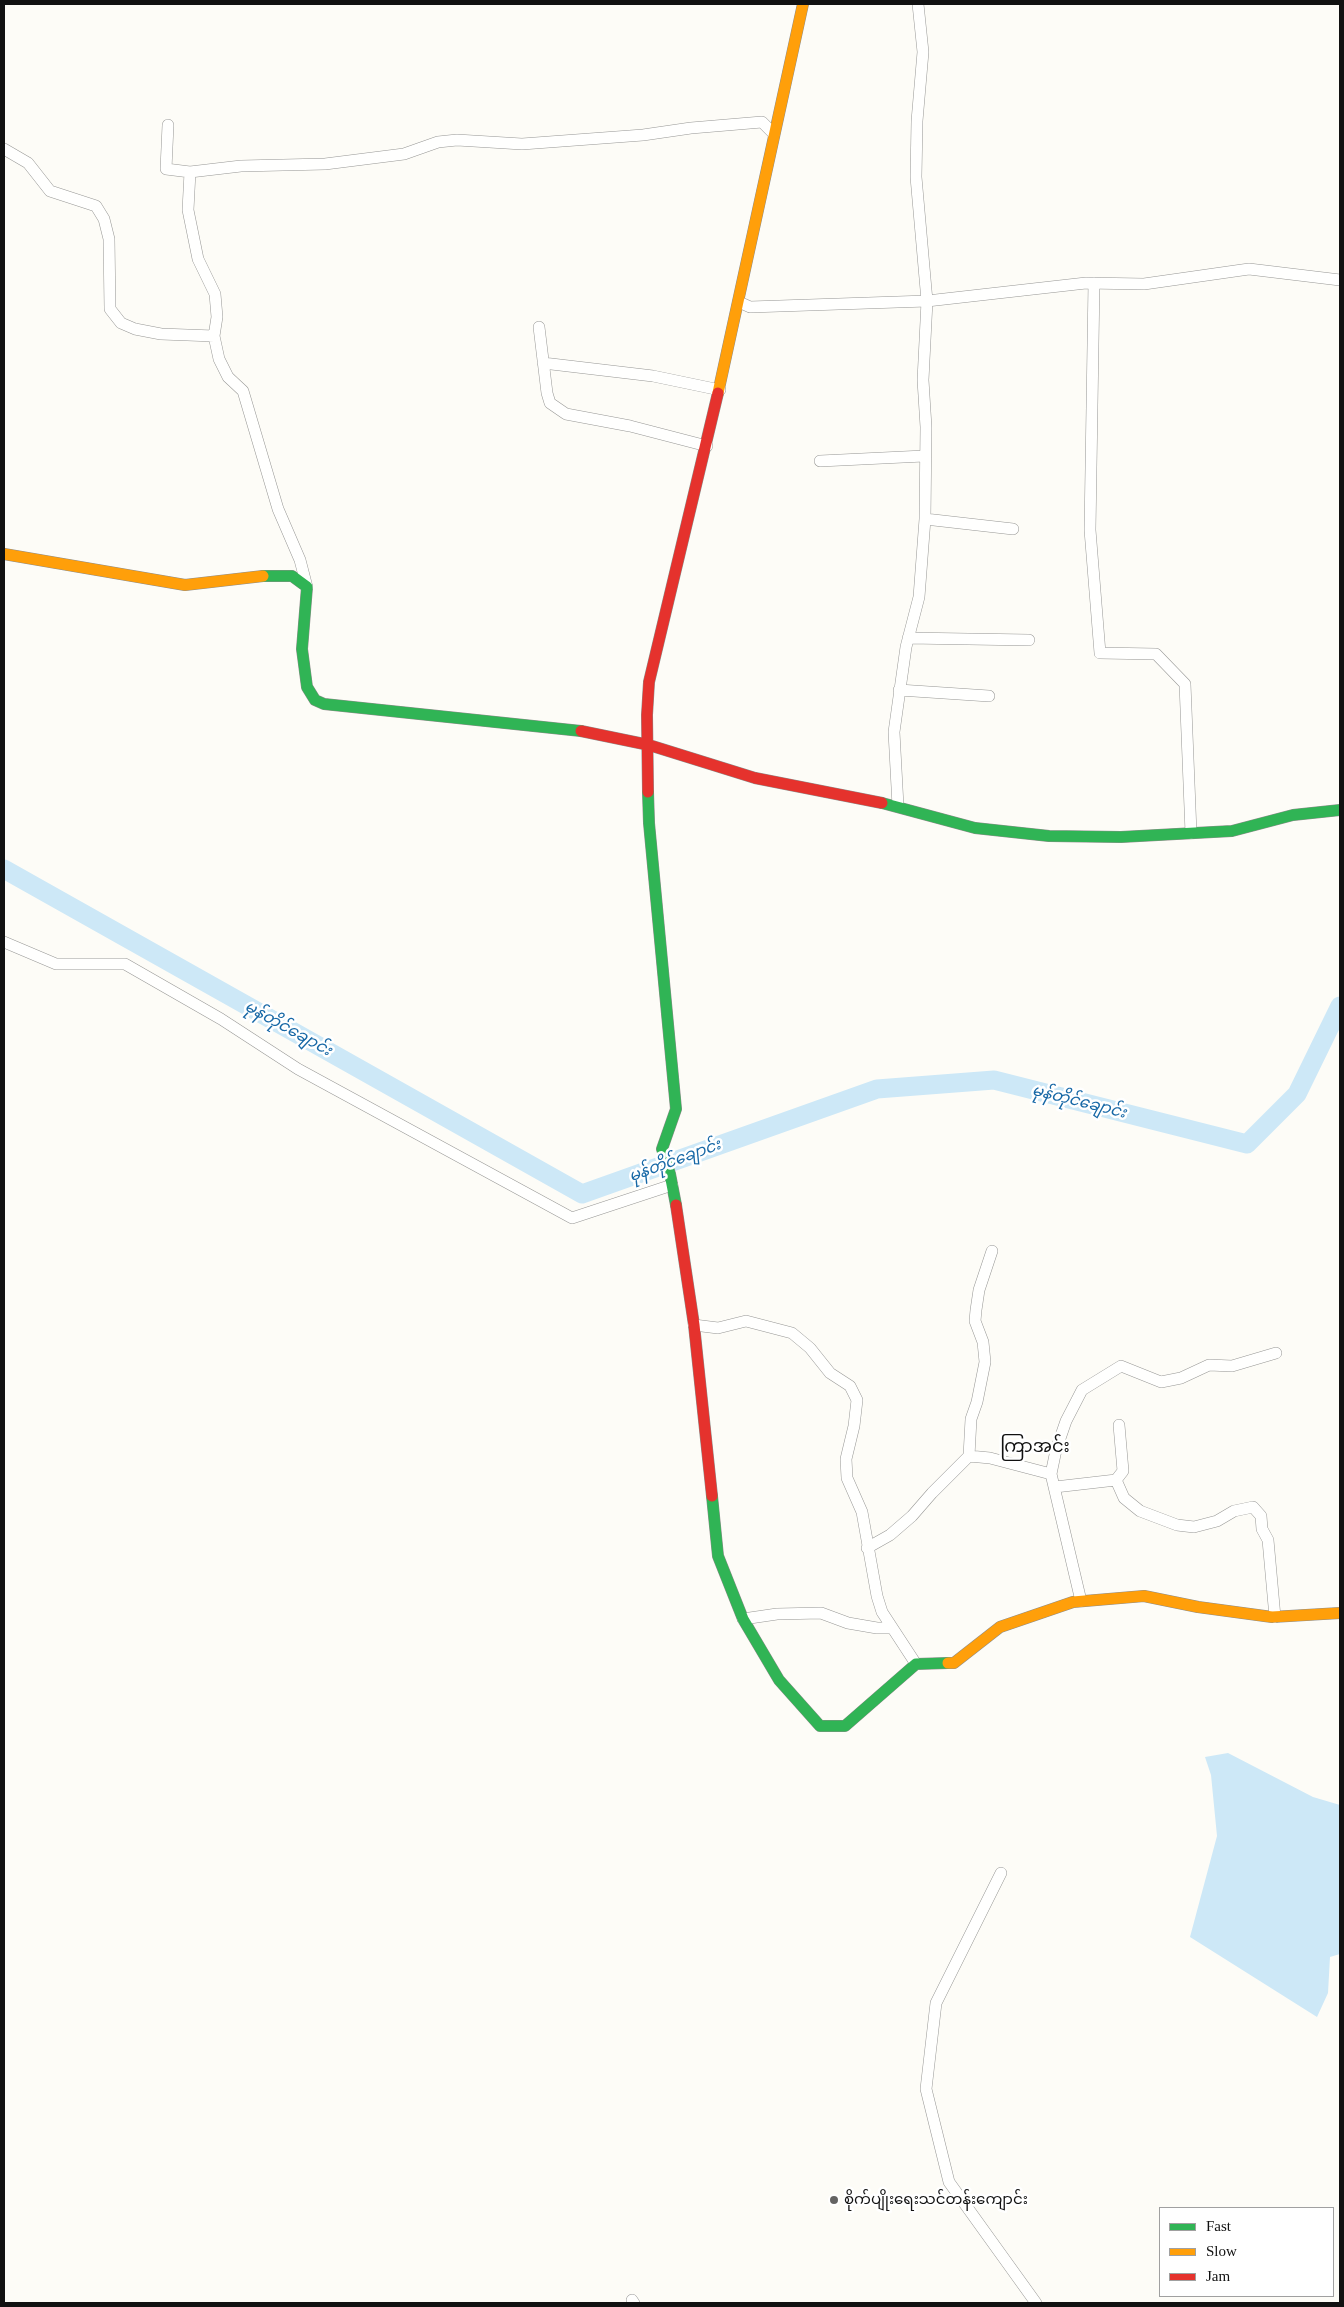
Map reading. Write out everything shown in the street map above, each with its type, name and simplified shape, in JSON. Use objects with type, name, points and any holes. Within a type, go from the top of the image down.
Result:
[{"type":"street","points":[[803,4],[720,390],[649,682],[647,715],[649,823],[676,1109],[662,1148],[671,1179],[694,1325],[718,1556],[743,1619],[779,1680],[820,1726],[845,1726],[916,1664],[954,1663],[1000,1628],[1081,1601],[1144,1596],[1198,1607],[1275,1617],[1340,1613]]},
{"type":"street","points":[[898,806],[894,732],[908,638],[919,597],[925,519],[924,456],[926,427],[923,380],[927,301],[916,177],[917,121],[923,52],[918,4]]},
{"type":"street","points":[[168,125],[166,169],[190,172],[241,166],[325,164],[404,154],[438,142],[457,140],[522,144],[643,135],[699,127],[762,122],[774,134]]},
{"type":"street","points":[[4,149],[28,163],[50,192],[96,206],[104,219],[109,239],[110,309],[121,323],[135,329],[161,334],[214,336]]},
{"type":"street","points":[[190,172],[188,210],[198,259],[215,294],[217,317],[214,336],[219,359],[228,378],[242,391],[278,509],[300,560],[307,587],[302,648],[307,687],[315,700],[324,704],[596,733],[649,745],[755,778],[898,806],[975,828],[1050,836],[1121,837],[1232,831],[1292,815],[1340,810]]},
{"type":"street","points":[[739,302],[750,307],[927,301],[1094,283],[1144,284],[1249,269],[1340,280]]},
{"type":"street","points":[[1094,283],[1090,530],[1100,653],[1156,654],[1185,684],[1192,833]]},
{"type":"street","points":[[539,327],[547,393],[550,403],[566,414],[630,426],[707,446]]},
{"type":"street","points":[[543,363],[654,376],[720,390]]},
{"type":"street","points":[[820,461],[924,456]]},
{"type":"street","points":[[925,519],[1013,529]]},
{"type":"street","points":[[4,554],[185,585],[258,576],[292,576],[307,587]]},
{"type":"street","points":[[908,638],[1029,640]]},
{"type":"street","points":[[899,690],[989,696]]},
{"type":"street","points":[[4,942],[56,964],[125,964],[221,1019],[298,1069],[572,1218],[671,1179]]},
{"type":"street","points":[[868,1548],[890,1536],[912,1516],[969,1456],[971,1419],[977,1402],[985,1362],[984,1342],[975,1321],[976,1310],[979,1290],[992,1251]]},
{"type":"street","points":[[694,1325],[718,1328],[746,1321],[792,1333],[810,1348],[830,1373],[850,1386],[857,1400],[854,1426],[846,1459],[847,1478],[862,1512],[877,1596],[882,1612],[916,1664]]},
{"type":"street","points":[[1081,1601],[1051,1474],[1056,1450],[1066,1421],[1082,1390],[1121,1366],[1161,1382],[1181,1378],[1209,1365],[1232,1366],[1276,1353]]},
{"type":"street","points":[[1055,1487],[1116,1480],[1123,1471],[1119,1425]]},
{"type":"street","points":[[969,1456],[990,1458],[1051,1474]]},
{"type":"street","points":[[1116,1480],[1124,1498],[1140,1511],[1177,1525],[1194,1527],[1217,1521],[1234,1511],[1253,1507],[1261,1516],[1262,1529],[1268,1540],[1275,1617]]},
{"type":"street","points":[[743,1619],[776,1614],[821,1613],[848,1623],[877,1628],[892,1628]]},
{"type":"street","points":[[1001,1873],[936,2003],[926,2089],[949,2182],[1036,2303]]},
{"type":"water","points":[[1228,1753],[1313,1797],[1340,1805],[1340,1954],[1330,1957],[1328,1993],[1317,2017],[1190,1937],[1217,1836],[1211,1775],[1205,1757]]},
{"type":"waterway","name":"မုန်တိုင်ချောင်း","points":[[4,869],[582,1194],[877,1089],[994,1080],[1247,1144],[1297,1094],[1340,1006]]},
{"type":"traffic: fast","points":[[263,576],[292,576],[307,587],[302,649],[307,687],[315,700],[324,704],[581,731]]},
{"type":"traffic: fast","points":[[648,792],[649,823],[676,1109],[662,1149],[670,1174],[676,1205]]},
{"type":"traffic: fast","points":[[882,803],[975,828],[1049,836],[1121,837],[1232,831],[1293,815],[1340,810]]},
{"type":"traffic: fast","points":[[712,1496],[718,1556],[743,1619],[779,1680],[820,1726],[845,1726],[916,1664],[948,1663]]},
{"type":"traffic: slow","points":[[718,393],[803,4]]},
{"type":"traffic: slow","points":[[4,554],[185,585],[263,576]]},
{"type":"traffic: slow","points":[[948,1663],[954,1663],[1000,1627],[1073,1602],[1144,1596],[1198,1607],[1272,1617],[1340,1613]]},
{"type":"traffic: jam","points":[[648,792],[647,715],[649,682],[718,393]]},
{"type":"traffic: jam","points":[[581,731],[649,745],[755,778],[882,803]]},
{"type":"traffic: jam","points":[[676,1205],[694,1325],[712,1496]]},
{"type":"place","name":"စိုက်ပျိုးရေးသင်တန်းကျောင်း","points":[[834,2200]]},
{"type":"district","name":"ကြာအင်း","points":[[1035,1447]]}]
